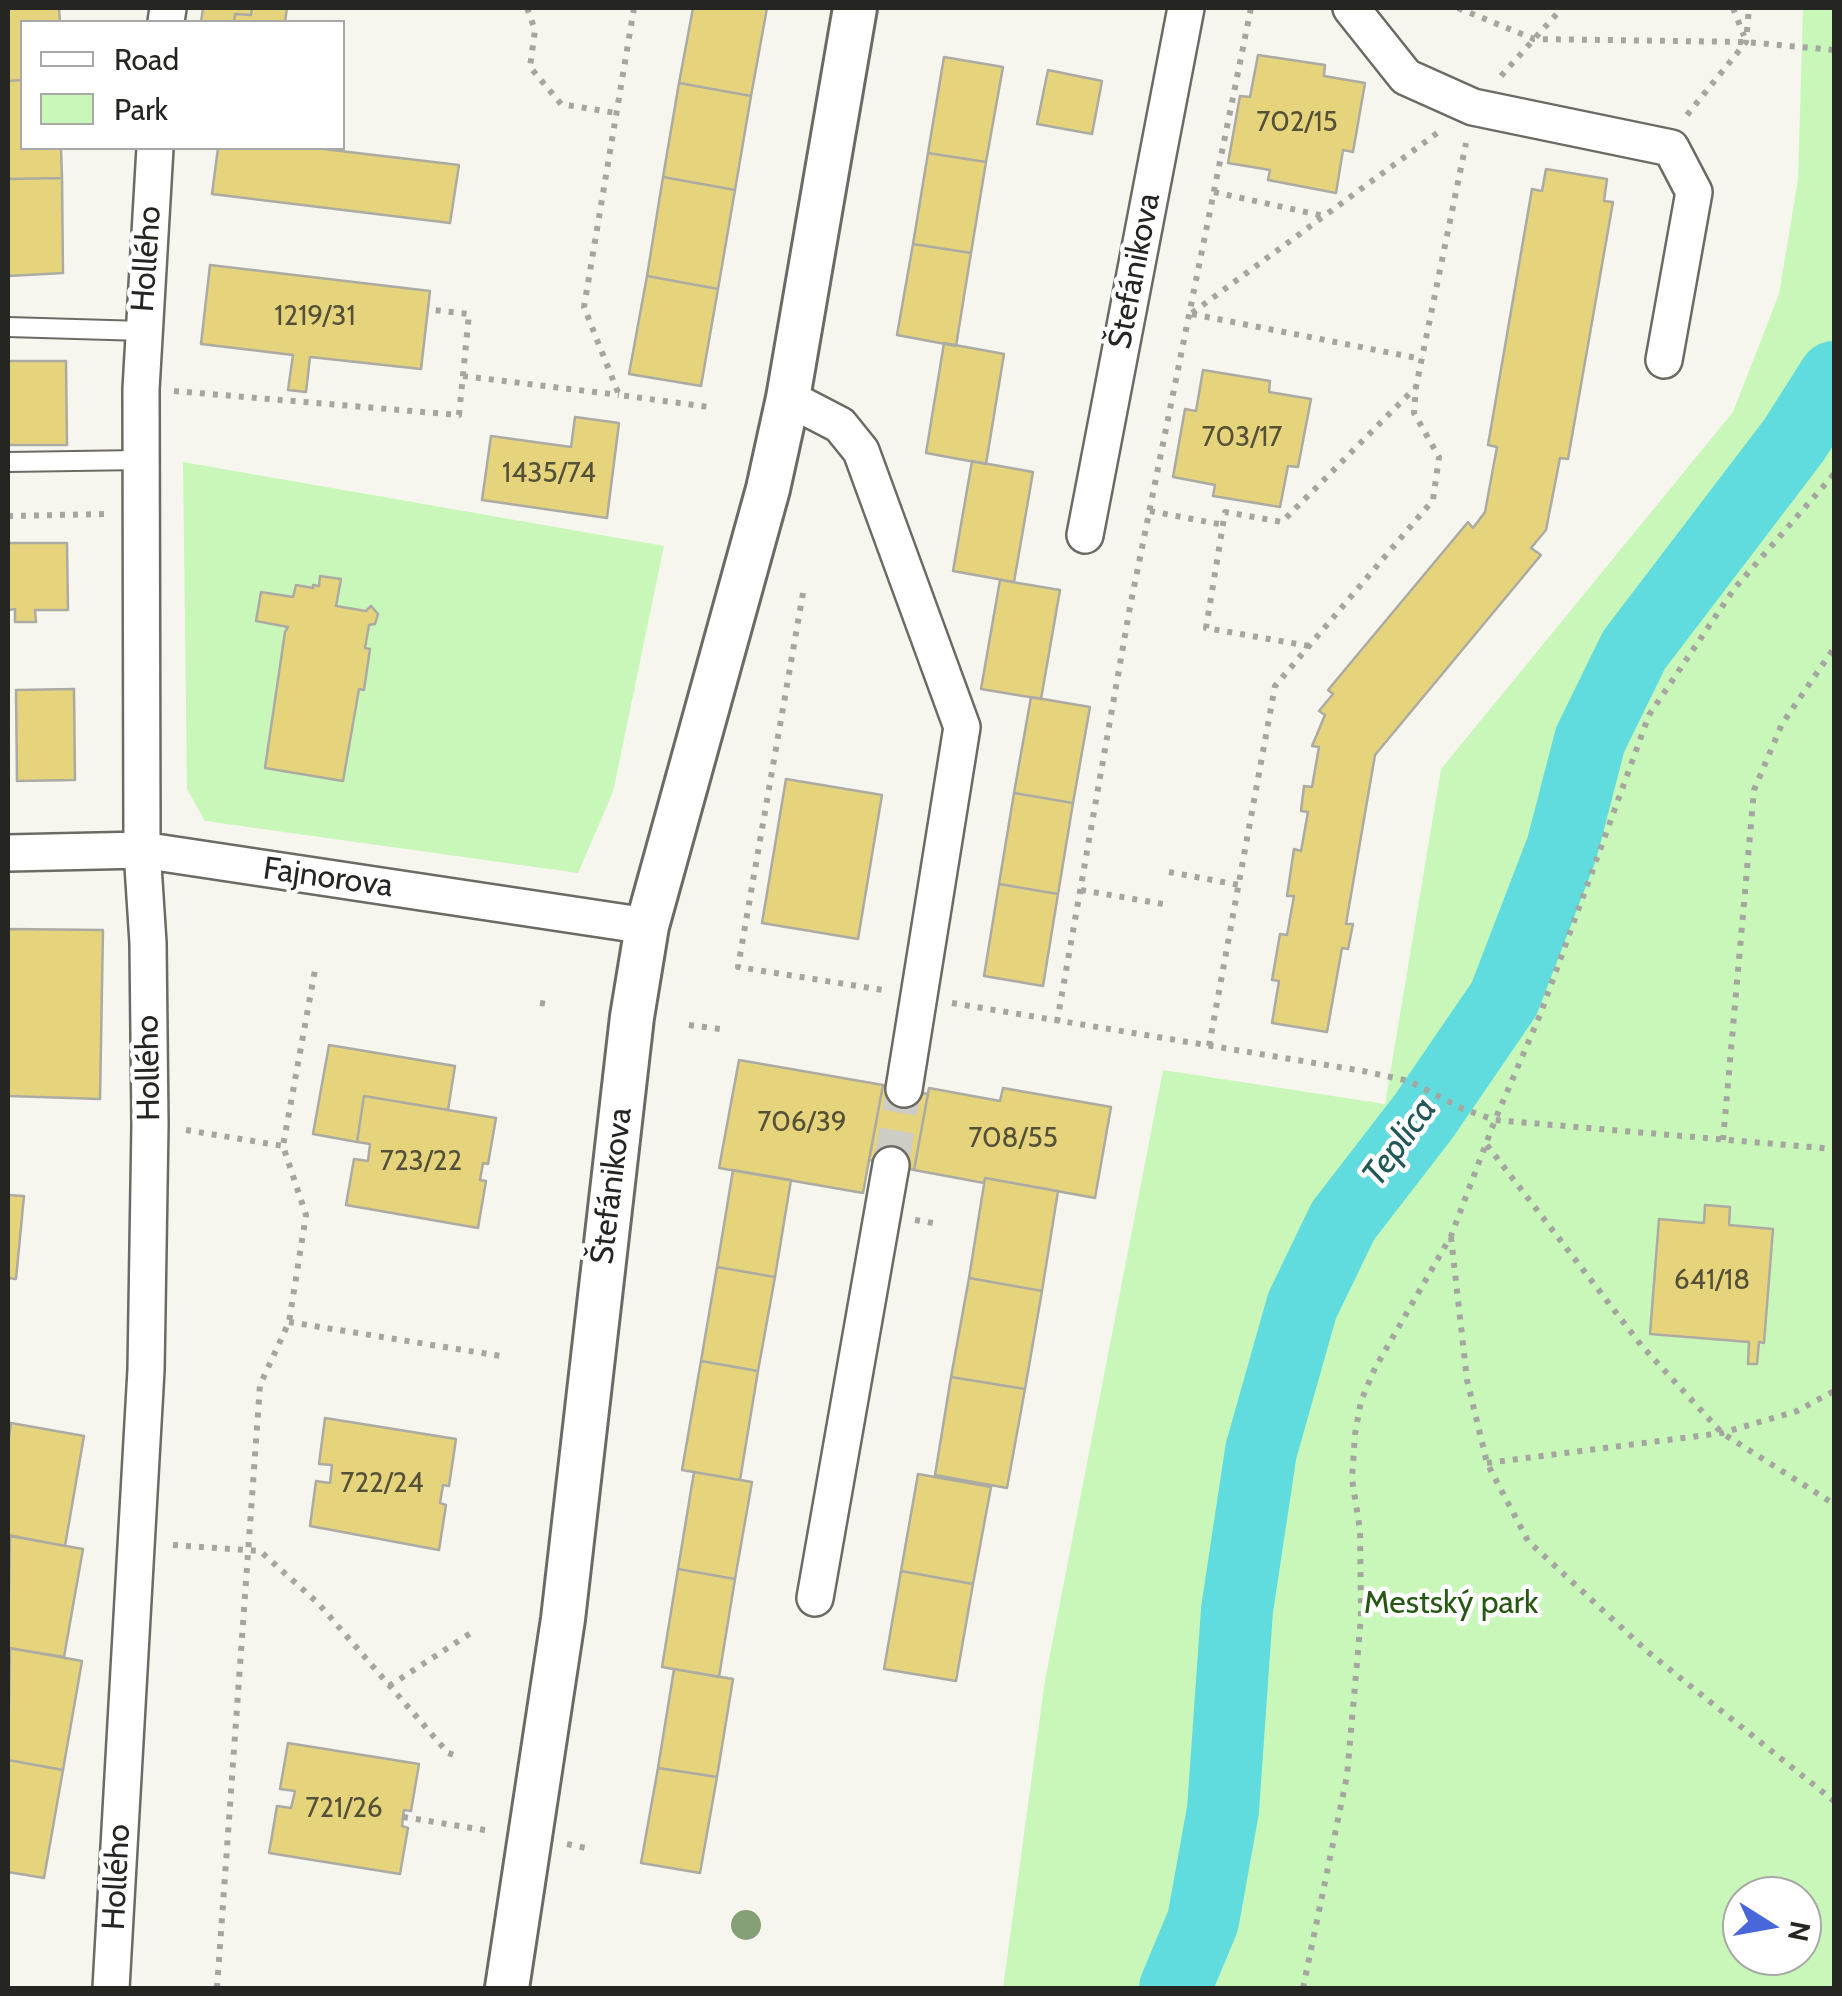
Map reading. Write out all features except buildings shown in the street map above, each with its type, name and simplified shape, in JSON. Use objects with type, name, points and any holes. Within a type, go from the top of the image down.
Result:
[{"type":"street","name":"Štefánikova","points":[[507,1988],[563,1619],[632,1017],[647,926],[768,489],[788,398],[855,8]]},
{"type":"street","name":"Štefánikova","points":[[1085,534],[1186,8]]},
{"type":"street","points":[[1351,8],[1406,76],[1474,107],[1671,148],[1694,192],[1664,360]]},
{"type":"street","name":"Hollého","points":[[110,1988],[146,1370],[150,1124],[148,943],[142,850],[141,389],[155,150]]},
{"type":"street","points":[[788,398],[840,426],[861,451],[962,728],[904,1089]]},
{"type":"street","name":"Fajnorova","points":[[8,852],[142,850],[647,926]]},
{"type":"street","points":[[815,1598],[891,1165]]},
{"type":"lane","points":[[8,327],[143,332]]},
{"type":"lane","points":[[8,462],[141,460]]},
{"type":"path","points":[[527,8],[535,30],[530,67],[560,104],[616,114]]},
{"type":"path","points":[[620,394],[584,307],[634,8]]},
{"type":"path","points":[[1057,1022],[1150,511],[1251,8]]},
{"type":"path","points":[[1458,8],[1534,40],[1746,42],[1834,50]]},
{"type":"path","points":[[1191,314],[1474,107],[1562,8]]},
{"type":"path","points":[[1732,8],[1746,42]]},
{"type":"path","points":[[1671,148],[1674,129],[1746,42],[1748,8]]},
{"type":"path","points":[[1208,1046],[1275,686],[1433,500],[1439,457],[1414,413],[1416,387],[1474,107]]},
{"type":"path","points":[[1214,192],[1325,216]]},
{"type":"path","points":[[141,389],[459,415],[469,314],[433,310]]},
{"type":"path","points":[[1191,314],[1422,360]]},
{"type":"path","points":[[462,376],[710,407]]},
{"type":"path","points":[[1309,646],[1206,628],[1226,512],[1282,522],[1416,387]]},
{"type":"path","points":[[1303,1988],[1347,1776],[1361,1616],[1360,1530],[1352,1479],[1361,1401],[1375,1368],[1451,1236],[1540,1016],[1649,715],[1734,589],[1834,474]]},
{"type":"path","points":[[1150,511],[1224,524]]},
{"type":"path","points":[[8,516],[110,514]]},
{"type":"path","points":[[804,594],[738,967],[883,990]]},
{"type":"path","points":[[1723,1140],[1754,790],[1782,724],[1834,648]]},
{"type":"path","points":[[1169,872],[1239,885]]},
{"type":"path","points":[[1081,890],[1162,904]]},
{"type":"path","points":[[217,1988],[260,1385],[289,1322],[306,1215],[283,1146],[315,970]]},
{"type":"path","points":[[918,997],[1409,1082],[1464,1110],[1495,1120],[1834,1149]]},
{"type":"path","points":[[688,1025],[727,1030]]},
{"type":"path","points":[[150,1124],[283,1146]]},
{"type":"path","points":[[1486,1144],[1641,1346],[1722,1433],[1834,1504]]},
{"type":"path","points":[[1451,1236],[1467,1380],[1487,1463],[1528,1542],[1648,1652],[1834,1801]]},
{"type":"path","points":[[289,1322],[506,1357]]},
{"type":"path","points":[[1487,1463],[1722,1433],[1797,1411],[1834,1391]]},
{"type":"path","points":[[137,1542],[260,1551],[318,1603],[448,1753],[460,1757]]},
{"type":"path","points":[[389,1686],[474,1632]]},
{"type":"green space","name":"Mestský park","points":[[1803,8],[1834,8],[1834,1988],[1003,1988],[1045,1680],[1163,1070],[1385,1104],[1441,769],[1733,412],[1779,294],[1798,179]]},
{"type":"green space","points":[[183,462],[664,546],[613,792],[578,873],[205,821],[187,789]]},
{"type":"waterway","name":"Teplica","points":[[1175,1988],[1203,1921],[1223,1810],[1237,1610],[1261,1451],[1302,1306],[1343,1221],[1424,1116],[1504,999],[1562,848],[1590,740],[1634,650],[1794,440],[1834,377]]},
{"type":"tunnel","points":[[891,1165],[904,1089]]}]
